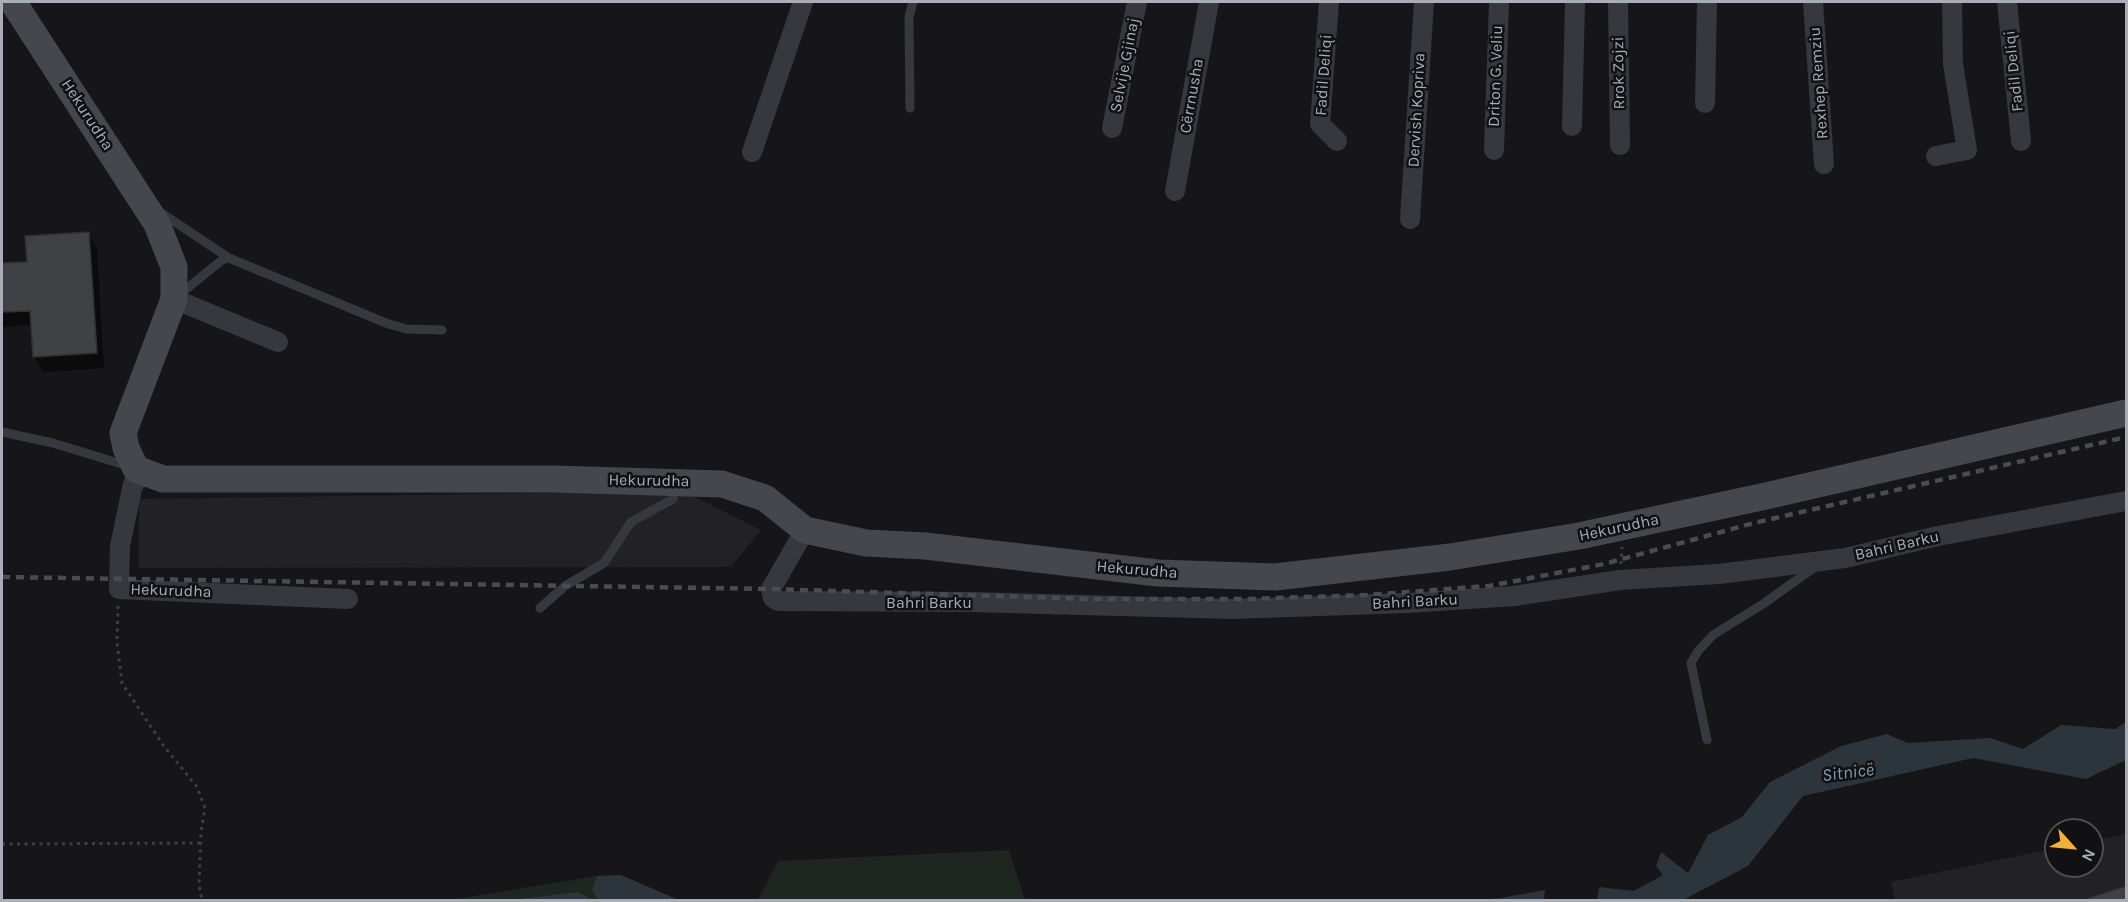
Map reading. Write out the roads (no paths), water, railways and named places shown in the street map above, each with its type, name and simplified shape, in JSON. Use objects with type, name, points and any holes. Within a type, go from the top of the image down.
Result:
[{"type":"main road","name":"Hekurudha","points":[[13,2],[157,224],[174,267],[174,299],[123,433],[126,448],[142,471],[163,479],[673,481],[722,484],[765,498],[805,530],[866,543],[925,546],[1158,573],[1275,577],[1450,557],[1623,527],[2127,413]]},
{"type":"street","points":[[752,152],[803,2]]},
{"type":"street","name":"Selvije Gjinaj","points":[[1112,128],[1137,2]]},
{"type":"street","name":"Cërrnusha","points":[[1175,191],[1209,2]]},
{"type":"street","name":"Fadil Deliqi","points":[[1329,2],[1320,124],[1337,141]]},
{"type":"street","name":"Dervish Kopriva","points":[[1410,219],[1424,2]]},
{"type":"street","name":"Driton G. Veliu","points":[[1494,150],[1499,2]]},
{"type":"street","points":[[1572,126],[1575,2]]},
{"type":"street","name":"Rrok Zojzi","points":[[1618,2],[1620,145]]},
{"type":"street","points":[[1706,103],[1707,2]]},
{"type":"street","name":"Rexhep Remziu","points":[[1813,2],[1824,164]]},
{"type":"street","points":[[1936,156],[1967,150],[1953,64],[1952,2]]},
{"type":"street","name":"Fadil Deliqi","points":[[2007,2],[2021,141]]},
{"type":"street","points":[[174,299],[278,342]]},
{"type":"street","name":"Hekurudha","points":[[142,471],[133,484],[120,546],[119,589],[348,599]]},
{"type":"street","name":"Bahri Barku","points":[[805,530],[771,589],[773,598],[778,601],[912,604],[970,602],[1232,609],[1502,597],[1620,580],[1719,574],[1845,558],[1938,536],[2127,501]]},
{"type":"lane","points":[[910,108],[909,18],[913,2]]},
{"type":"lane","points":[[141,199],[229,258],[386,323],[427,332],[442,330]]},
{"type":"lane","points":[[174,299],[222,260],[229,258]]},
{"type":"lane","points":[[2,432],[53,443],[142,471]]},
{"type":"lane","points":[[540,608],[565,586],[604,563],[631,522],[673,499],[673,481]]},
{"type":"lane","points":[[1707,740],[1691,663],[1698,651],[1713,634],[1763,604],[1824,560]]},
{"type":"water","name":"Sitnicë","points":[[2126,722],[2126,760],[2086,779],[1973,758],[1803,796],[1748,866],[1683,900],[1597,900],[1599,887],[1634,891],[1663,875],[1656,866],[1661,852],[1688,873],[1708,835],[1742,817],[1770,782],[1841,746],[1887,734],[1908,743],[1990,738],[2023,749],[2061,725],[2115,729]]},
{"type":"water","points":[[621,875],[678,900],[598,900],[592,890],[597,876]]},
{"type":"water","points":[[1545,890],[1544,900],[1484,900],[1501,898]]},
{"type":"water","points":[[578,892],[593,900],[511,900]]},
{"type":"railway","points":[[2,577],[771,589],[1091,599],[1247,599],[1367,595],[1489,586],[1604,564],[1754,523],[2126,437]]}]
